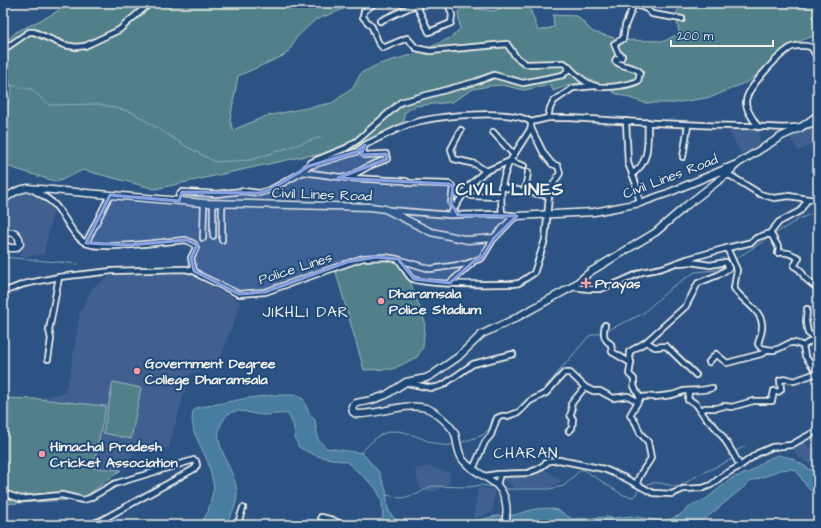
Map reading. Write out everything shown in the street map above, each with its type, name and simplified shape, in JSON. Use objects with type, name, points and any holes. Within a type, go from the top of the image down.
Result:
[{"type":"main road","points":[[504,525],[506,509],[504,497],[496,485],[473,469],[462,458],[452,429],[435,412],[427,408],[397,407],[354,414],[352,412],[352,407],[354,404],[386,395],[406,382],[426,378],[432,375],[458,357],[482,334],[512,320],[572,287],[590,272],[656,232],[737,164],[782,136],[800,128],[818,117]]},
{"type":"main road","name":"Civil Lines Road","points":[[517,216],[594,212],[640,203],[726,172]]},
{"type":"main road","points":[[3,201],[22,188],[28,188]]},
{"type":"main road","name":"Civil Lines Road","points":[[28,188],[204,203],[372,207],[385,209],[431,232],[468,240],[494,238]]},
{"type":"main road","points":[[494,238],[512,219],[517,216]]},
{"type":"main road","points":[[3,232],[15,233],[19,238],[20,244],[16,248],[10,248],[3,245]]},
{"type":"street","points":[[3,50],[29,32],[34,32],[64,45],[76,47],[86,46],[119,30],[150,3]]},
{"type":"street","points":[[375,3],[364,11],[363,17],[372,27],[378,42],[383,48],[407,38],[416,48],[430,51],[507,44],[516,57],[526,64],[564,63],[577,75],[594,86]]},
{"type":"street","points":[[380,21],[418,4],[429,32],[451,23],[452,16],[448,3]]},
{"type":"street","points":[[548,118],[550,108],[554,101],[574,88],[628,85],[638,81],[640,72],[637,69],[619,65],[615,61],[622,56],[614,44],[623,39],[625,26],[633,3],[647,9],[652,14],[682,19]]},
{"type":"street","points":[[758,126],[746,105],[746,100],[767,68],[776,59],[792,48],[804,45],[811,47],[818,58]]},
{"type":"street","points":[[179,201],[179,195],[182,192],[216,194],[243,191],[259,193],[270,190],[303,172],[310,163],[346,148],[358,140],[401,102],[475,82],[494,75],[523,83],[563,75],[568,70],[568,66]]},
{"type":"street","points":[[309,166],[356,152],[365,145],[409,124],[431,118],[494,114],[525,118],[531,122],[548,118],[688,125],[800,128]]},
{"type":"street","points":[[626,121],[628,164],[640,203]]},
{"type":"street","points":[[399,260],[410,277],[430,283],[513,284],[519,283],[534,274],[545,240],[549,196],[560,173],[558,166],[552,164],[544,154],[531,128],[531,122]]},
{"type":"street","points":[[632,174],[639,170],[646,159],[648,122]]},
{"type":"street","points":[[683,157],[688,125]]},
{"type":"street","points":[[502,214],[500,197],[506,169],[531,128]]},
{"type":"street","points":[[461,130],[451,149],[454,159],[475,164],[486,171]]},
{"type":"street","points":[[493,132],[514,155]]},
{"type":"street","points":[[348,178],[369,166],[387,159],[386,154],[365,155],[363,151],[365,145]]},
{"type":"street","points":[[450,216],[468,187],[486,171],[510,161],[524,166]]},
{"type":"street","points":[[303,172],[348,178],[406,181],[409,183],[449,184],[453,187],[452,203],[454,208]]},
{"type":"street","points":[[525,191],[528,172]]},
{"type":"street","points":[[726,172],[760,194],[774,198],[789,196],[818,200]]},
{"type":"street","points":[[501,187],[549,196]]},
{"type":"street","points":[[3,292],[24,284],[59,277],[112,271],[185,269],[194,271],[191,258],[196,248],[194,244],[186,240],[100,246],[86,243],[77,236],[55,204],[28,188]]},
{"type":"street","points":[[464,192],[472,196],[500,197]]},
{"type":"street","points":[[86,243],[110,195]]},
{"type":"street","points":[[572,287],[600,289],[642,272],[662,268],[752,242],[756,238],[770,233],[779,222],[800,211],[808,199]]},
{"type":"street","points":[[203,238],[204,203]]},
{"type":"street","points":[[213,203],[213,236]]},
{"type":"street","points":[[222,203],[222,240]]},
{"type":"street","points":[[548,204],[551,210],[559,214]]},
{"type":"street","points":[[385,209],[450,216],[502,214],[517,216]]},
{"type":"street","points":[[756,238],[772,236],[778,248],[778,253],[788,253],[799,258],[794,266],[803,272],[804,276],[818,289]]},
{"type":"street","name":"Police Lines","points":[[194,271],[201,276],[239,294],[265,292],[363,258],[385,257],[430,269],[466,264],[482,258],[494,238]]},
{"type":"street","points":[[727,248],[737,270],[734,288],[737,294],[758,312],[762,319],[762,328],[758,344],[761,348],[769,350]]},
{"type":"street","points":[[450,283],[474,261]]},
{"type":"street","points":[[639,400],[634,386],[634,379],[629,374],[631,363],[629,352],[646,342],[686,306],[698,283],[718,275],[729,268],[726,262],[710,265],[691,262],[683,264],[677,263]]},
{"type":"street","points":[[48,359],[50,339],[49,330],[59,277]]},
{"type":"street","points":[[807,309],[806,329],[808,333],[818,337]]},
{"type":"street","points":[[605,325],[604,333],[606,342],[611,344],[612,352],[631,363]]},
{"type":"street","points":[[803,346],[818,337]]},
{"type":"street","points":[[646,342],[655,347],[666,346],[696,375]]},
{"type":"street","points":[[709,362],[716,354],[727,363],[761,354],[792,342],[803,346]]},
{"type":"street","points":[[701,411],[705,408],[717,408],[724,406],[732,408],[753,401],[772,401],[774,392],[781,390],[780,380],[787,379],[794,381],[818,374],[805,356],[803,346]]},
{"type":"street","points":[[406,382],[432,388],[437,387],[443,385],[473,364],[513,354]]},
{"type":"street","points":[[473,469],[485,442],[492,432],[497,418],[519,412],[530,401],[546,393],[564,372],[570,373],[593,391],[603,392],[613,398],[628,396],[639,400]]},
{"type":"street","points":[[569,431],[572,428],[573,419],[570,415],[572,411],[571,404],[585,386]]},
{"type":"street","points":[[637,484],[638,476],[644,470],[651,458],[648,442],[640,433],[636,423],[630,415],[639,400],[644,396],[654,397],[712,388]]},
{"type":"street","points":[[689,391],[688,400],[695,403],[704,417],[716,428],[729,445],[740,466]]},
{"type":"street","points":[[485,476],[528,473],[538,469],[549,461],[559,460],[604,469],[653,493],[674,494],[683,489],[705,488],[758,453],[772,447],[792,445],[818,430]]},
{"type":"street","points":[[3,493],[21,499],[62,495],[83,500],[90,498],[114,484],[194,460],[196,461],[197,465],[194,469],[102,520],[88,525]]},
{"type":"street","points":[[496,485],[500,474]]},
{"type":"street","points":[[240,525],[239,520],[243,508]]},
{"type":"street","points":[[321,517],[334,520],[342,525]]},
{"type":"highlighted area","points":[[365,145],[361,155],[386,154],[387,159],[338,178],[449,184],[453,187],[451,203],[458,215],[517,216],[494,238],[482,258],[474,261],[450,283],[414,279],[398,259],[376,257],[347,262],[265,292],[239,294],[194,271],[191,258],[197,245],[186,240],[130,245],[86,243],[110,195],[179,201],[182,192],[259,193],[270,190],[309,166],[356,152]]},
{"type":"shaded area","points":[[818,123],[818,142],[798,151],[789,134]]},
{"type":"shaded area","points":[[756,128],[760,130],[759,141],[755,149],[743,156],[727,129]]},
{"type":"shaded area","points":[[27,192],[54,207],[44,254],[20,257],[24,246],[24,236],[18,230],[3,227],[3,208],[19,193]]},
{"type":"shaded area","name":"Government Degree College Dharamsala","points":[[187,273],[241,302],[216,370],[190,373],[168,449],[139,447],[121,470],[93,468],[106,406],[38,399],[65,392],[70,374],[80,312],[92,288],[110,276]]},
{"type":"shaded area","points":[[272,395],[292,395],[303,399],[310,415],[315,420],[318,439],[326,448],[362,453],[379,472],[386,490],[388,509],[394,519],[427,525],[384,525],[382,500],[375,487],[347,462],[317,456],[299,447],[296,441],[293,424],[288,414],[260,415],[239,411],[228,414],[219,430],[219,440],[236,487],[237,497],[235,504],[225,525],[200,525],[208,512],[214,487],[208,462],[194,432],[192,420],[193,411],[196,408]]},
{"type":"shaded area","points":[[804,439],[809,449],[818,447],[818,467],[815,468],[797,456],[791,446]]},
{"type":"shaded area","points":[[777,455],[791,458],[818,474],[818,498],[806,486],[797,471],[791,469],[779,470],[751,481],[705,519],[692,525],[452,525],[547,508],[558,510],[572,519],[631,516],[660,521],[671,519],[680,515],[692,505],[706,499],[732,478],[750,472],[764,461]]},
{"type":"shaded area","points":[[429,466],[449,472],[450,482],[434,492],[420,489],[415,469]]},
{"type":"shaded area","points":[[542,467],[562,482],[550,488],[516,488],[499,476],[537,473]]},
{"type":"shaded area","points":[[478,487],[495,490],[493,512],[473,519]]},
{"type":"green space","points":[[71,3],[359,3],[315,20],[296,38],[290,50],[283,56],[238,76],[230,120],[233,130],[266,116],[332,103],[353,88],[361,73],[379,64],[418,53],[450,38],[460,29],[458,12],[462,7],[493,11],[511,5],[529,6],[538,31],[554,27],[553,15],[577,16],[593,32],[622,40],[665,41],[679,33],[676,14],[682,3],[818,3],[818,33],[791,44],[749,81],[712,97],[675,103],[645,103],[617,94],[593,80],[569,85],[553,91],[551,85],[524,90],[502,85],[489,86],[473,89],[452,102],[415,106],[404,113],[404,121],[345,153],[305,156],[155,189],[83,170],[57,182],[3,165],[3,119],[12,90],[6,66],[3,62],[3,44],[16,32],[51,15]]},
{"type":"green space","name":"Dharamsala Police Stadium","points":[[367,260],[396,261],[410,281],[425,322],[423,347],[417,357],[393,369],[364,370],[335,269]]},
{"type":"green space","points":[[113,382],[141,388],[131,439],[103,433]]},
{"type":"green space","points":[[3,398],[38,399],[106,406],[93,468],[121,470],[82,499],[3,504]]},
{"type":"waterway","points":[[3,84],[31,89],[49,105],[99,104],[132,112],[184,145],[215,162],[251,160],[321,137]]},
{"type":"waterway","points":[[773,235],[799,219],[818,211]]},
{"type":"waterway","points":[[734,260],[770,237]]},
{"type":"waterway","points":[[3,257],[78,264]]},
{"type":"waterway","points":[[606,331],[642,314],[672,287],[695,272],[716,270],[725,266]]},
{"type":"waterway","points":[[460,443],[483,435],[490,428],[492,419],[496,415],[516,411],[524,402],[543,390],[589,336],[603,332]]},
{"type":"waterway","points":[[360,453],[380,435],[397,431],[405,432],[439,445],[447,446],[455,444]]},
{"type":"waterway","points":[[735,453],[745,446]]},
{"type":"waterway","points":[[643,486],[656,483],[678,487],[732,459],[733,456]]},
{"type":"waterway","points":[[499,485],[506,489],[549,489],[564,486],[580,470],[584,470],[623,495],[634,497],[640,487]]},
{"type":"waterway","points":[[386,495],[402,498],[418,494],[431,486],[469,487],[481,485],[494,487]]},
{"type":"place","name":"Prayas","points":[[586,283]]},
{"type":"place","name":"Dharamsala Police Stadium","points":[[381,301]]},
{"type":"place","name":"Government Degree College Dharamsala","points":[[137,371]]},
{"type":"place","name":"Himachal Pradesh Cricket Association","points":[[42,454]]},
{"type":"district","name":"CIVIL LINES","points":[[510,189]]},
{"type":"district","name":"JIKHLI DAR","points":[[306,312]]},
{"type":"district","name":"CHARAN","points":[[526,453]]}]
